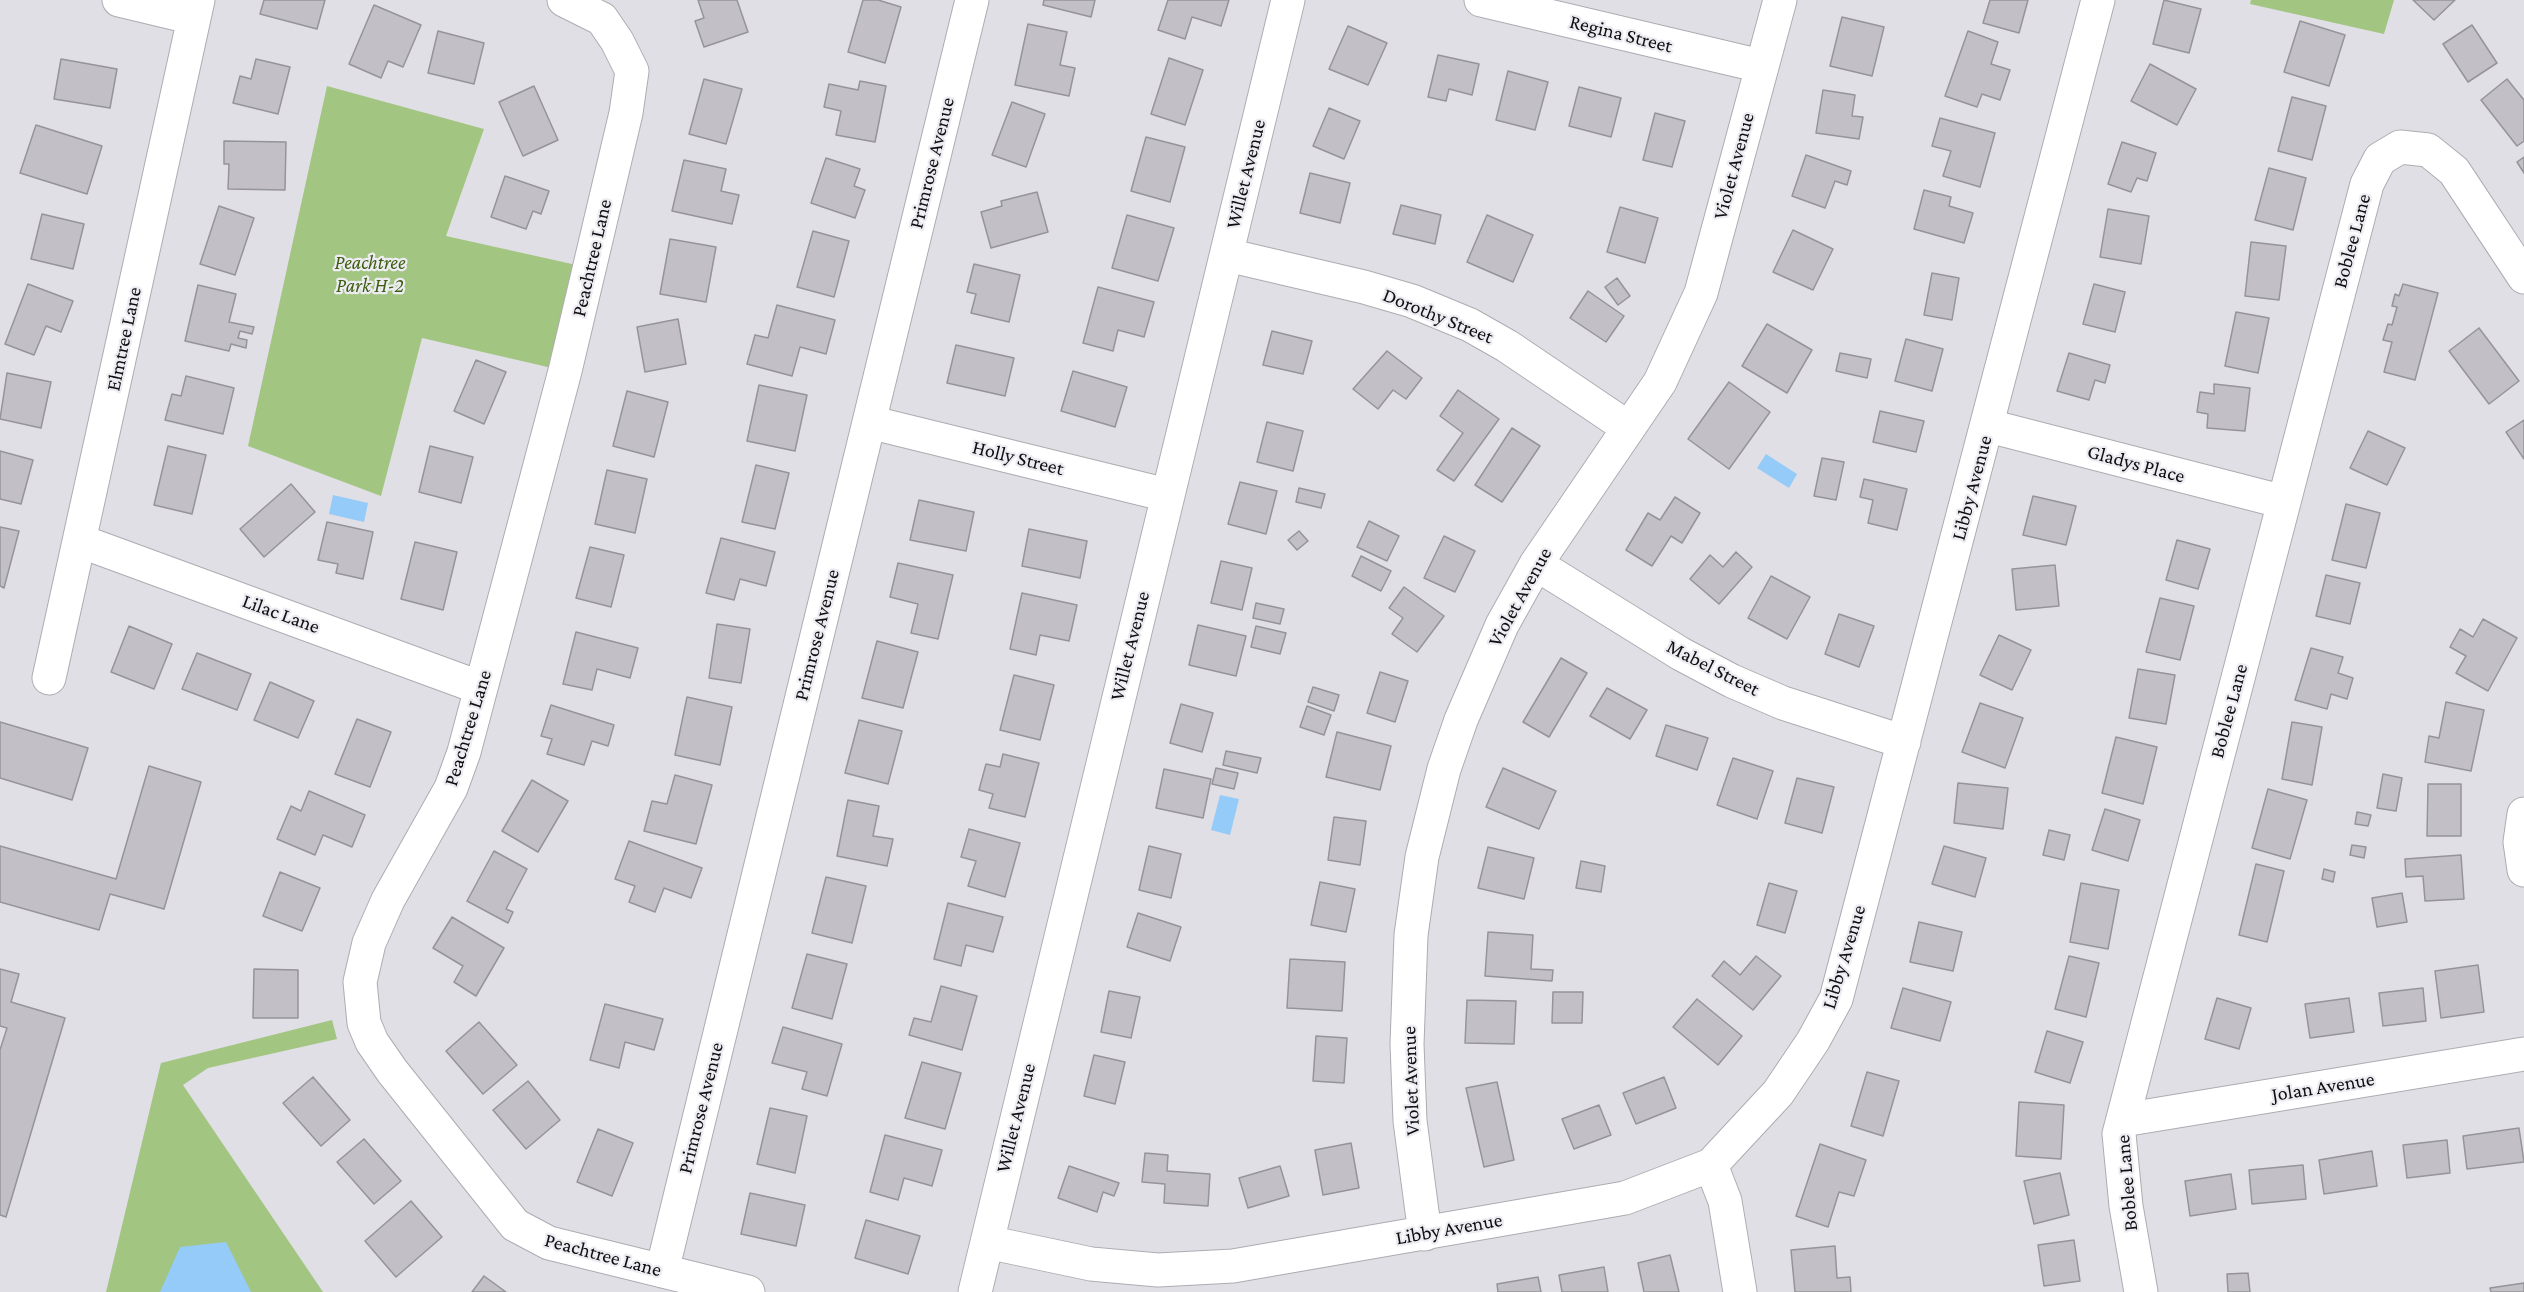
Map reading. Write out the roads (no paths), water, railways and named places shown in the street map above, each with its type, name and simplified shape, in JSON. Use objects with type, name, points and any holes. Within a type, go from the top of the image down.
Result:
[{"type":"street","points":[[119,0],[196,9]]},
{"type":"street","name":"Peachtree Lane","points":[[564,0],[602,19],[617,41],[632,71],[626,113],[578,317],[464,752],[451,788],[388,900],[369,943],[360,982],[364,1023],[372,1042],[392,1071],[515,1225],[549,1243],[747,1292]]},
{"type":"street","name":"Primrose Avenue","points":[[662,1271],[972,0]]},
{"type":"street","name":"Willet Avenue","points":[[975,1292],[1288,0]]},
{"type":"street","name":"Regina Street","points":[[1481,0],[1761,66]]},
{"type":"street","name":"Violet Avenue","points":[[1425,1234],[1410,1121],[1407,1044],[1412,934],[1422,857],[1444,769],[1461,720],[1502,625],[1536,564],[1660,382],[1701,293],[1780,0]]},
{"type":"street","name":"Libby Avenue","points":[[987,1242],[1090,1264],[1158,1270],[1233,1266],[1625,1198],[1711,1165],[1778,1093],[1813,1041],[1836,999],[1989,426],[2098,0]]},
{"type":"street","name":"Elmtree Lane","points":[[49,678],[196,9]]},
{"type":"street","name":"Boblee Lane","points":[[2141,1292],[2126,1206],[2119,1134],[2367,184],[2380,159],[2400,147],[2428,150],[2454,171],[2524,277]]},
{"type":"street","name":"Dorothy Street","points":[[1227,255],[1364,287],[1412,301],[1470,325],[1507,346],[1628,426]]},
{"type":"street","name":"Holly Street","points":[[869,422],[1167,495]]},
{"type":"street","name":"Gladys Place","points":[[1989,426],[2284,502]]},
{"type":"street","name":"Lilac Lane","points":[[80,541],[481,688]]},
{"type":"street","name":"Mabel Street","points":[[1536,564],[1681,654],[1732,681],[1783,702],[1904,742]]},
{"type":"street","points":[[2524,814],[2520,842],[2524,870]]},
{"type":"street","name":"Jolan Avenue","points":[[2122,1120],[2524,1054]]},
{"type":"street","points":[[1711,1165],[1725,1201],[1740,1292]]},
{"type":"water","points":[[1766,454],[1797,474],[1789,488],[1757,468]]},
{"type":"water","points":[[333,495],[368,503],[364,522],[329,514]]},
{"type":"water","points":[[1220,795],[1239,799],[1230,835],[1211,830]]},
{"type":"water","points":[[226,1242],[251,1292],[160,1292],[180,1247]]},
{"type":"park label","name":"Peachtree Park H-2","points":[[370,274]]}]
